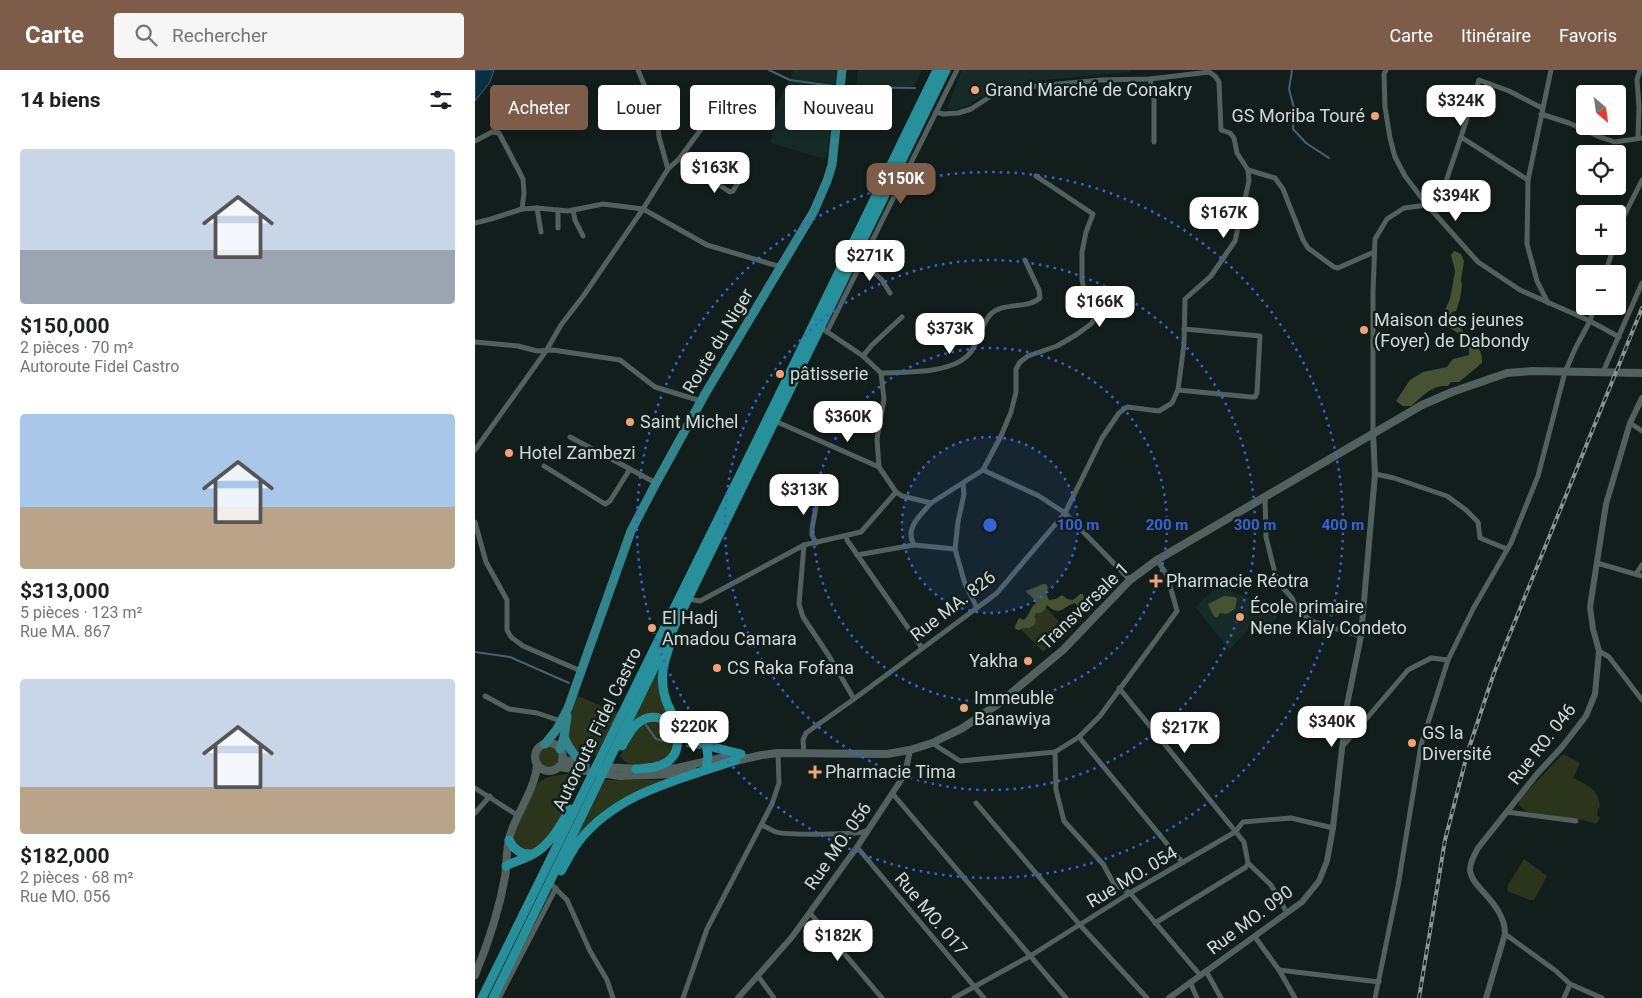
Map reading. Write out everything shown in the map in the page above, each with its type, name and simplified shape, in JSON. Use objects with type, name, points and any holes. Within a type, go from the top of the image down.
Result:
[{"type":"highway","name":"Autoroute Fidel Castro","points":[[482,998],[801,351],[937,70]]},
{"type":"highway","name":"Autoroute Fidel Castro","points":[[493,998],[775,421],[824,330],[946,70]]},
{"type":"highway","points":[[674,626],[663,669],[664,696],[667,705],[679,724],[690,734],[706,744],[739,757]]},
{"type":"highway","points":[[599,782],[638,723],[652,717],[667,721],[671,724],[677,735],[677,747],[672,758],[661,765],[637,769]]},
{"type":"highway","points":[[706,744],[707,765]]},
{"type":"highway","points":[[542,898],[554,886],[579,842],[593,827],[622,803],[651,788],[739,757]]},
{"type":"highway","points":[[506,866],[544,847],[553,836],[600,760]]},
{"type":"highway","points":[[509,840],[519,852],[535,853]]},
{"type":"main road","name":"Route du Niger","points":[[545,744],[568,708],[631,531],[701,401],[806,227],[827,181],[832,165],[842,70]]},
{"type":"main road","name":"Transversale 1","points":[[561,763],[622,772],[677,774],[739,757],[778,753],[887,754],[933,743],[961,729],[998,704],[1063,650],[1130,580],[1157,560],[1422,405],[1483,380],[1507,373],[1532,371],[1642,373]]},
{"type":"main road","name":"Route du Niger","points":[[560,749],[564,737],[568,708]]},
{"type":"main road","points":[[564,737],[567,746],[587,767]]},
{"type":"main road","points":[[475,975],[495,919],[506,866],[509,840],[517,815],[533,782],[537,774],[536,752],[545,744],[553,744],[560,749],[561,763],[555,769],[547,771],[533,782]]},
{"type":"main road","points":[[537,764],[547,771]]},
{"type":"main road","name":"Transversale 1","points":[[622,772],[637,769],[707,765]]},
{"type":"street","points":[[638,70],[657,116],[659,137],[668,169]]},
{"type":"street","points":[[931,503],[902,496],[896,492],[879,467],[877,440],[884,398],[881,373],[863,356],[824,330],[957,70]]},
{"type":"street","points":[[1386,70],[1384,74],[1385,107],[1395,157],[1405,176],[1427,205],[1478,262],[1520,290],[1619,337]]},
{"type":"street","points":[[1549,304],[1537,281],[1527,244],[1528,180],[1551,70]]},
{"type":"street","points":[[1373,433],[1375,239],[1387,219],[1404,208],[1427,205],[1443,190],[1479,80],[1509,91],[1542,111],[1615,142],[1640,138],[1637,80],[1640,70]]},
{"type":"street","points":[[936,112],[943,114],[958,113],[971,109],[991,96],[1016,88],[1101,80],[1150,79],[1209,72],[1215,76],[1220,88],[1221,130],[1230,133],[1234,138],[1237,153],[1248,170],[1249,181],[1235,241],[1211,276],[1185,299],[1178,390],[1255,397],[1257,393],[1260,336],[1184,329]]},
{"type":"street","points":[[1150,79],[1154,100],[1154,142]]},
{"type":"street","points":[[475,450],[546,350],[561,324],[585,295],[668,169],[679,160],[701,130]]},
{"type":"street","points":[[475,141],[493,132],[499,133],[523,179],[522,209]]},
{"type":"street","points":[[1461,137],[1528,180]]},
{"type":"street","points":[[679,160],[730,192],[733,192],[742,176]]},
{"type":"street","points":[[1248,170],[1275,178],[1283,189],[1308,248],[1334,267],[1338,268],[1374,252]]},
{"type":"street","points":[[914,545],[910,539],[910,533],[918,518],[931,503],[983,470],[1011,412],[1016,392],[1016,369],[1020,362],[1028,356],[1057,346],[1076,335],[1091,324],[1095,318],[1095,305],[1084,289],[1082,280],[1082,252],[1086,232],[1093,214],[1036,176]]},
{"type":"street","points":[[1626,212],[1642,180]]},
{"type":"street","points":[[475,223],[522,209],[573,210],[603,204],[643,209],[707,244],[781,267]]},
{"type":"street","points":[[537,208],[541,232]]},
{"type":"street","points":[[558,228],[559,210]]},
{"type":"street","points":[[573,210],[575,220],[583,236]]},
{"type":"street","points":[[861,260],[882,280],[890,293]]},
{"type":"street","points":[[881,373],[935,370],[960,362],[970,352],[990,315],[1001,308],[1035,303],[1040,298],[1039,290],[1025,260]]},
{"type":"street","points":[[1603,372],[1642,283]]},
{"type":"street","points":[[1375,998],[1398,886],[1421,745],[1448,660],[1473,609],[1507,549],[1538,476],[1565,372],[1592,315]]},
{"type":"street","points":[[863,356],[901,318]]},
{"type":"street","points":[[475,342],[621,360],[655,387],[701,401]]},
{"type":"street","name":"Rue MA. 826","points":[[804,753],[803,740],[806,733],[997,593],[1065,513],[1102,438],[1119,413],[1127,407],[1159,411],[1172,403],[1178,390]]},
{"type":"street","name":"Rue RO. 046","points":[[1505,934],[1505,925],[1496,906],[1471,876],[1470,870],[1473,858],[1478,848],[1586,716],[1595,694],[1599,651],[1590,607],[1606,504],[1630,423],[1642,398]]},
{"type":"street","points":[[775,421],[879,467]]},
{"type":"street","points":[[1630,423],[1642,431]]},
{"type":"street","name":"Rue MO. 090","points":[[1169,998],[1303,902],[1319,881],[1327,861],[1333,828],[1347,705],[1361,636],[1375,474],[1373,433]]},
{"type":"street","points":[[570,437],[656,483]]},
{"type":"street","points":[[544,466],[605,504],[610,502],[630,469]]},
{"type":"street","points":[[983,470],[1039,496],[1065,513],[1130,580]]},
{"type":"street","points":[[1375,474],[1394,478],[1447,496],[1478,522],[1480,538],[1507,549]]},
{"type":"street","points":[[963,484],[964,494],[955,549],[965,584],[977,608]]},
{"type":"street","points":[[816,543],[812,535],[812,529],[820,485]]},
{"type":"street","points":[[688,599],[700,601],[804,545],[861,532],[896,492]]},
{"type":"street","points":[[1265,496],[1266,537],[1277,581],[1292,598],[1297,609],[1305,616],[1315,622],[1361,636]]},
{"type":"street","points":[[475,522],[486,562],[507,600],[507,630],[511,637],[523,646],[581,671]]},
{"type":"street","points":[[846,536],[857,555],[923,648]]},
{"type":"street","points":[[804,545],[799,604],[803,617],[854,699]]},
{"type":"street","points":[[857,555],[914,545],[955,549]]},
{"type":"street","points":[[933,743],[960,761],[1055,752],[1079,737],[1100,716],[1177,611],[1167,575],[1157,560]]},
{"type":"street","points":[[1597,563],[1642,576]]},
{"type":"street","points":[[1636,574],[1642,565]]},
{"type":"street","points":[[1599,651],[1609,657],[1640,692],[1642,700]]},
{"type":"street","points":[[1343,746],[1408,670],[1431,658],[1448,660]]},
{"type":"street","points":[[1119,688],[1244,842],[1248,863],[1271,885],[1287,913]]},
{"type":"street","points":[[485,696],[509,708],[537,713],[561,721]]},
{"type":"street","points":[[1079,737],[1182,862]]},
{"type":"street","name":"Rue MO. 056","points":[[738,998],[792,937],[857,847],[905,774],[910,750]]},
{"type":"street","points":[[1055,752],[1056,790],[1064,821],[1103,864],[1114,884],[1130,893],[1200,975]]},
{"type":"street","points":[[683,998],[707,929],[772,804],[779,783],[778,753]]},
{"type":"street","points":[[475,788],[517,815]]},
{"type":"street","points":[[893,793],[1066,998]]},
{"type":"street","points":[[475,814],[490,796]]},
{"type":"street","points":[[976,803],[1080,925],[1147,998]]},
{"type":"street","points":[[1507,812],[1576,821]]},
{"type":"street","name":"Rue MO. 054","points":[[954,998],[1030,956],[1130,893],[1235,832],[1243,822],[1291,818],[1333,828]]},
{"type":"street","points":[[762,825],[776,832],[818,834],[850,832],[861,834],[866,831]]},
{"type":"street","name":"Rue MO. 017","points":[[857,847],[984,998]]},
{"type":"street","points":[[1155,923],[1246,868],[1248,863]]},
{"type":"street","points":[[499,998],[554,886],[567,900],[590,951],[607,980],[613,998]]},
{"type":"street","points":[[810,912],[882,998]]},
{"type":"street","points":[[1486,998],[1505,934],[1557,971],[1570,984],[1602,998]]},
{"type":"street","points":[[1255,936],[1279,970],[1295,998]]},
{"type":"street","points":[[1279,970],[1379,982]]},
{"type":"street","points":[[1206,971],[1221,998]]},
{"type":"street","points":[[758,976],[774,998]]},
{"type":"street","points":[[1190,982],[1197,998]]},
{"type":"street","points":[[1564,998],[1570,984]]},
{"type":"shaded area","points":[[794,70],[837,70],[835,85],[786,85]]},
{"type":"shaded area","points":[[858,70],[922,70],[914,86],[856,85]]},
{"type":"shaded area","name":"Grand Marché de Conakry","points":[[962,70],[1133,70],[1129,72],[1035,81],[987,93],[968,105],[955,110],[947,108]]},
{"type":"shaded area","points":[[785,88],[785,130],[830,130],[825,159],[771,143],[773,130],[775,130],[775,108]]},
{"type":"shaded area","name":"École primaire Nene Klaly Condeto","points":[[1220,584],[1233,593],[1254,600],[1270,602],[1282,607],[1268,634],[1252,626],[1231,648],[1228,648],[1195,607]]},
{"type":"green space","points":[[1454,251],[1461,254],[1464,261],[1460,299],[1456,311],[1451,312],[1460,328],[1479,348],[1482,363],[1459,382],[1451,382],[1448,386],[1432,389],[1411,406],[1403,406],[1396,401],[1410,380],[1423,372],[1447,367],[1453,359],[1469,355],[1469,340],[1445,325],[1445,310],[1450,299],[1455,271],[1451,255]]},
{"type":"green space","points":[[1046,584],[1048,588],[1046,593],[1049,600],[1056,599],[1062,595],[1067,599],[1073,600],[1080,594],[1083,594],[1084,598],[1078,606],[1075,603],[1071,604],[1058,611],[1051,609],[1047,605],[1043,612],[1036,613],[1034,617],[1036,619],[1035,624],[1030,628],[1015,629],[1019,618],[1024,620],[1036,603],[1026,591]]},
{"type":"green space","points":[[1224,596],[1237,599],[1235,609],[1227,614],[1220,613],[1217,618],[1213,615],[1208,604]]},
{"type":"green space","points":[[1041,602],[1065,628],[1043,652],[1020,628]]},
{"type":"green space","points":[[659,670],[659,677],[672,720],[660,715],[651,714],[631,723]]},
{"type":"green space","points":[[576,695],[618,713],[596,755],[576,750],[568,737],[568,723]]},
{"type":"green space","points":[[646,720],[664,722],[675,739],[671,752],[661,761],[649,765],[636,765],[625,762],[620,756],[637,729]]},
{"type":"green space","points":[[549,746],[557,749],[560,757],[557,765],[549,768],[541,765],[538,757],[541,749]]},
{"type":"green space","points":[[1563,754],[1580,763],[1573,778],[1591,788],[1597,796],[1600,807],[1598,808],[1597,815],[1600,818],[1596,824],[1583,820],[1527,812],[1518,805],[1521,798]]},
{"type":"green space","points":[[567,774],[582,780],[551,834],[533,852],[519,848],[512,837],[532,792],[544,779]]},
{"type":"green space","points":[[605,780],[664,780],[638,790],[616,802],[596,817],[576,837]]},
{"type":"green space","points":[[1524,859],[1547,876],[1534,900],[1507,891],[1508,885]]},
{"type":"water","points":[[475,70],[494,70],[490,82],[475,101]]},
{"type":"waterway","points":[[769,70],[790,80],[826,85]]},
{"type":"waterway","points":[[1292,70],[1289,89],[1294,108],[1293,129],[1306,143],[1329,158]]},
{"type":"waterway","points":[[892,88],[915,88]]},
{"type":"waterway","points":[[475,652],[510,657],[569,683]]},
{"type":"waterway","points":[[646,725],[656,739],[668,742]]},
{"type":"waterway","points":[[687,746],[700,748]]},
{"type":"railway","points":[[1419,998],[1445,840],[1468,751],[1494,673],[1642,308]]},
{"type":"place","name":"Grand Marché de Conakry","points":[[975,90]]},
{"type":"place","name":"GS Moriba Touré","points":[[1375,116]]},
{"type":"place","name":"Maison des jeunes (Foyer) de Dabondy","points":[[1364,330]]},
{"type":"place","name":"pâtisserie","points":[[780,374]]},
{"type":"place","name":"Saint Michel","points":[[630,422]]},
{"type":"place","name":"Hotel Zambezi","points":[[509,453]]},
{"type":"place","name":"Pharmacie Réotra","points":[[1156,581]]},
{"type":"place","name":"École primaire Nene Klaly Condeto","points":[[1240,617]]},
{"type":"place","name":"El Hadj Amadou Camara","points":[[652,628]]},
{"type":"place","name":"Yakha","points":[[1028,661]]},
{"type":"place","name":"CS Raka Fofana","points":[[717,668]]},
{"type":"place","name":"Immeuble Banawiya","points":[[964,708]]},
{"type":"place","name":"GS la Diversité","points":[[1412,743]]},
{"type":"place","name":"Pharmacie Tima","points":[[815,772]]}]
